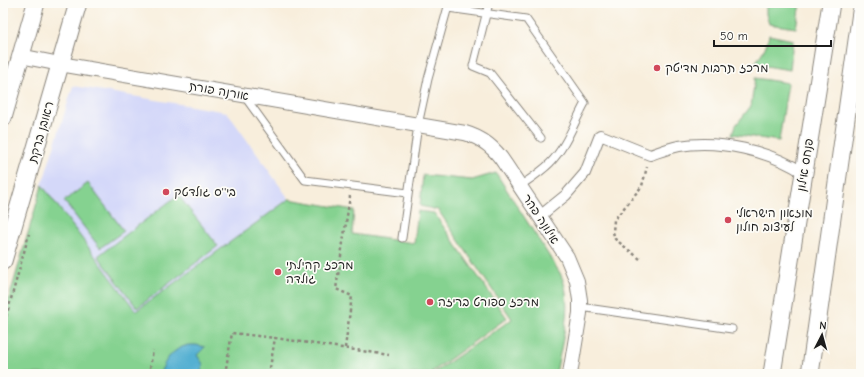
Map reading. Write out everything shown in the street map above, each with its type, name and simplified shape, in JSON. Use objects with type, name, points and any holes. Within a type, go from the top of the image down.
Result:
[{"type":"street","points":[[3,118],[36,3]]},
{"type":"street","name":"ראובן ברקת","points":[[3,261],[78,3]]},
{"type":"street","name":"פנחס אילון","points":[[772,374],[831,3]]},
{"type":"street","points":[[810,374],[861,12]]},
{"type":"street","name":"אורנה פורת","points":[[20,56],[418,125]]},
{"type":"street","name":"אילונה פהר","points":[[418,125],[465,133],[483,140],[496,152],[540,216],[573,269],[578,287],[580,307],[570,374]]},
{"type":"street","points":[[540,216],[566,195],[585,173],[600,135],[650,155],[677,146],[686,145],[717,145],[742,148],[780,159],[804,173]]},
{"type":"lane","points":[[489,3],[473,66],[490,73],[541,138]]},
{"type":"lane","points":[[402,238],[418,125],[428,79],[448,5],[487,14],[526,19],[585,103],[555,157],[541,171],[520,186]]},
{"type":"lane","points":[[244,95],[305,180],[408,193]]},
{"type":"lane","points":[[580,307],[732,329]]},
{"type":"path","points":[[640,259],[615,239],[613,232],[614,220],[642,186],[650,155]]},
{"type":"path","points":[[345,348],[352,296],[336,289],[351,186]]},
{"type":"path","points":[[225,374],[232,333],[389,355]]},
{"type":"path","points":[[269,374],[275,338]]},
{"type":"path","points":[[149,374],[153,350]]},
{"type":"shaded area","name":"בי''ס גולדטק","points":[[73,86],[227,112],[289,199],[136,311],[42,185]]},
{"type":"green space","points":[[766,3],[800,3],[796,28],[769,24],[766,14]]},
{"type":"green space","points":[[769,35],[793,40],[790,70],[754,64],[765,47]]},
{"type":"green space","points":[[755,78],[788,83],[779,141],[733,134],[736,125],[751,106]]},
{"type":"green space","points":[[496,173],[560,273],[564,284],[567,309],[566,323],[556,374],[432,374],[512,319],[438,210],[420,206],[423,175],[472,180]]},
{"type":"green space","points":[[88,183],[124,231],[100,248],[64,201]]},
{"type":"green space","points":[[42,185],[136,311],[289,199],[354,210],[352,234],[414,243],[418,211],[434,213],[507,318],[429,374],[3,374],[3,319]]},
{"type":"green space","points":[[178,195],[218,246],[137,308],[98,256]]},
{"type":"water","points":[[188,345],[205,347],[197,355],[203,364],[201,374],[160,374],[170,355],[178,349]]},
{"type":"place","name":"מרכז תרבות מדיטק","points":[[657,68]]},
{"type":"place","name":"בי''ס גולדטק","points":[[166,192]]},
{"type":"place","name":"מוזאון הישראלי לעיצוב חולון","points":[[728,220]]},
{"type":"place","name":"מרכז קהילתי גולדה","points":[[278,272]]},
{"type":"place","name":"מרכז ספורט בריזה","points":[[430,302]]}]
